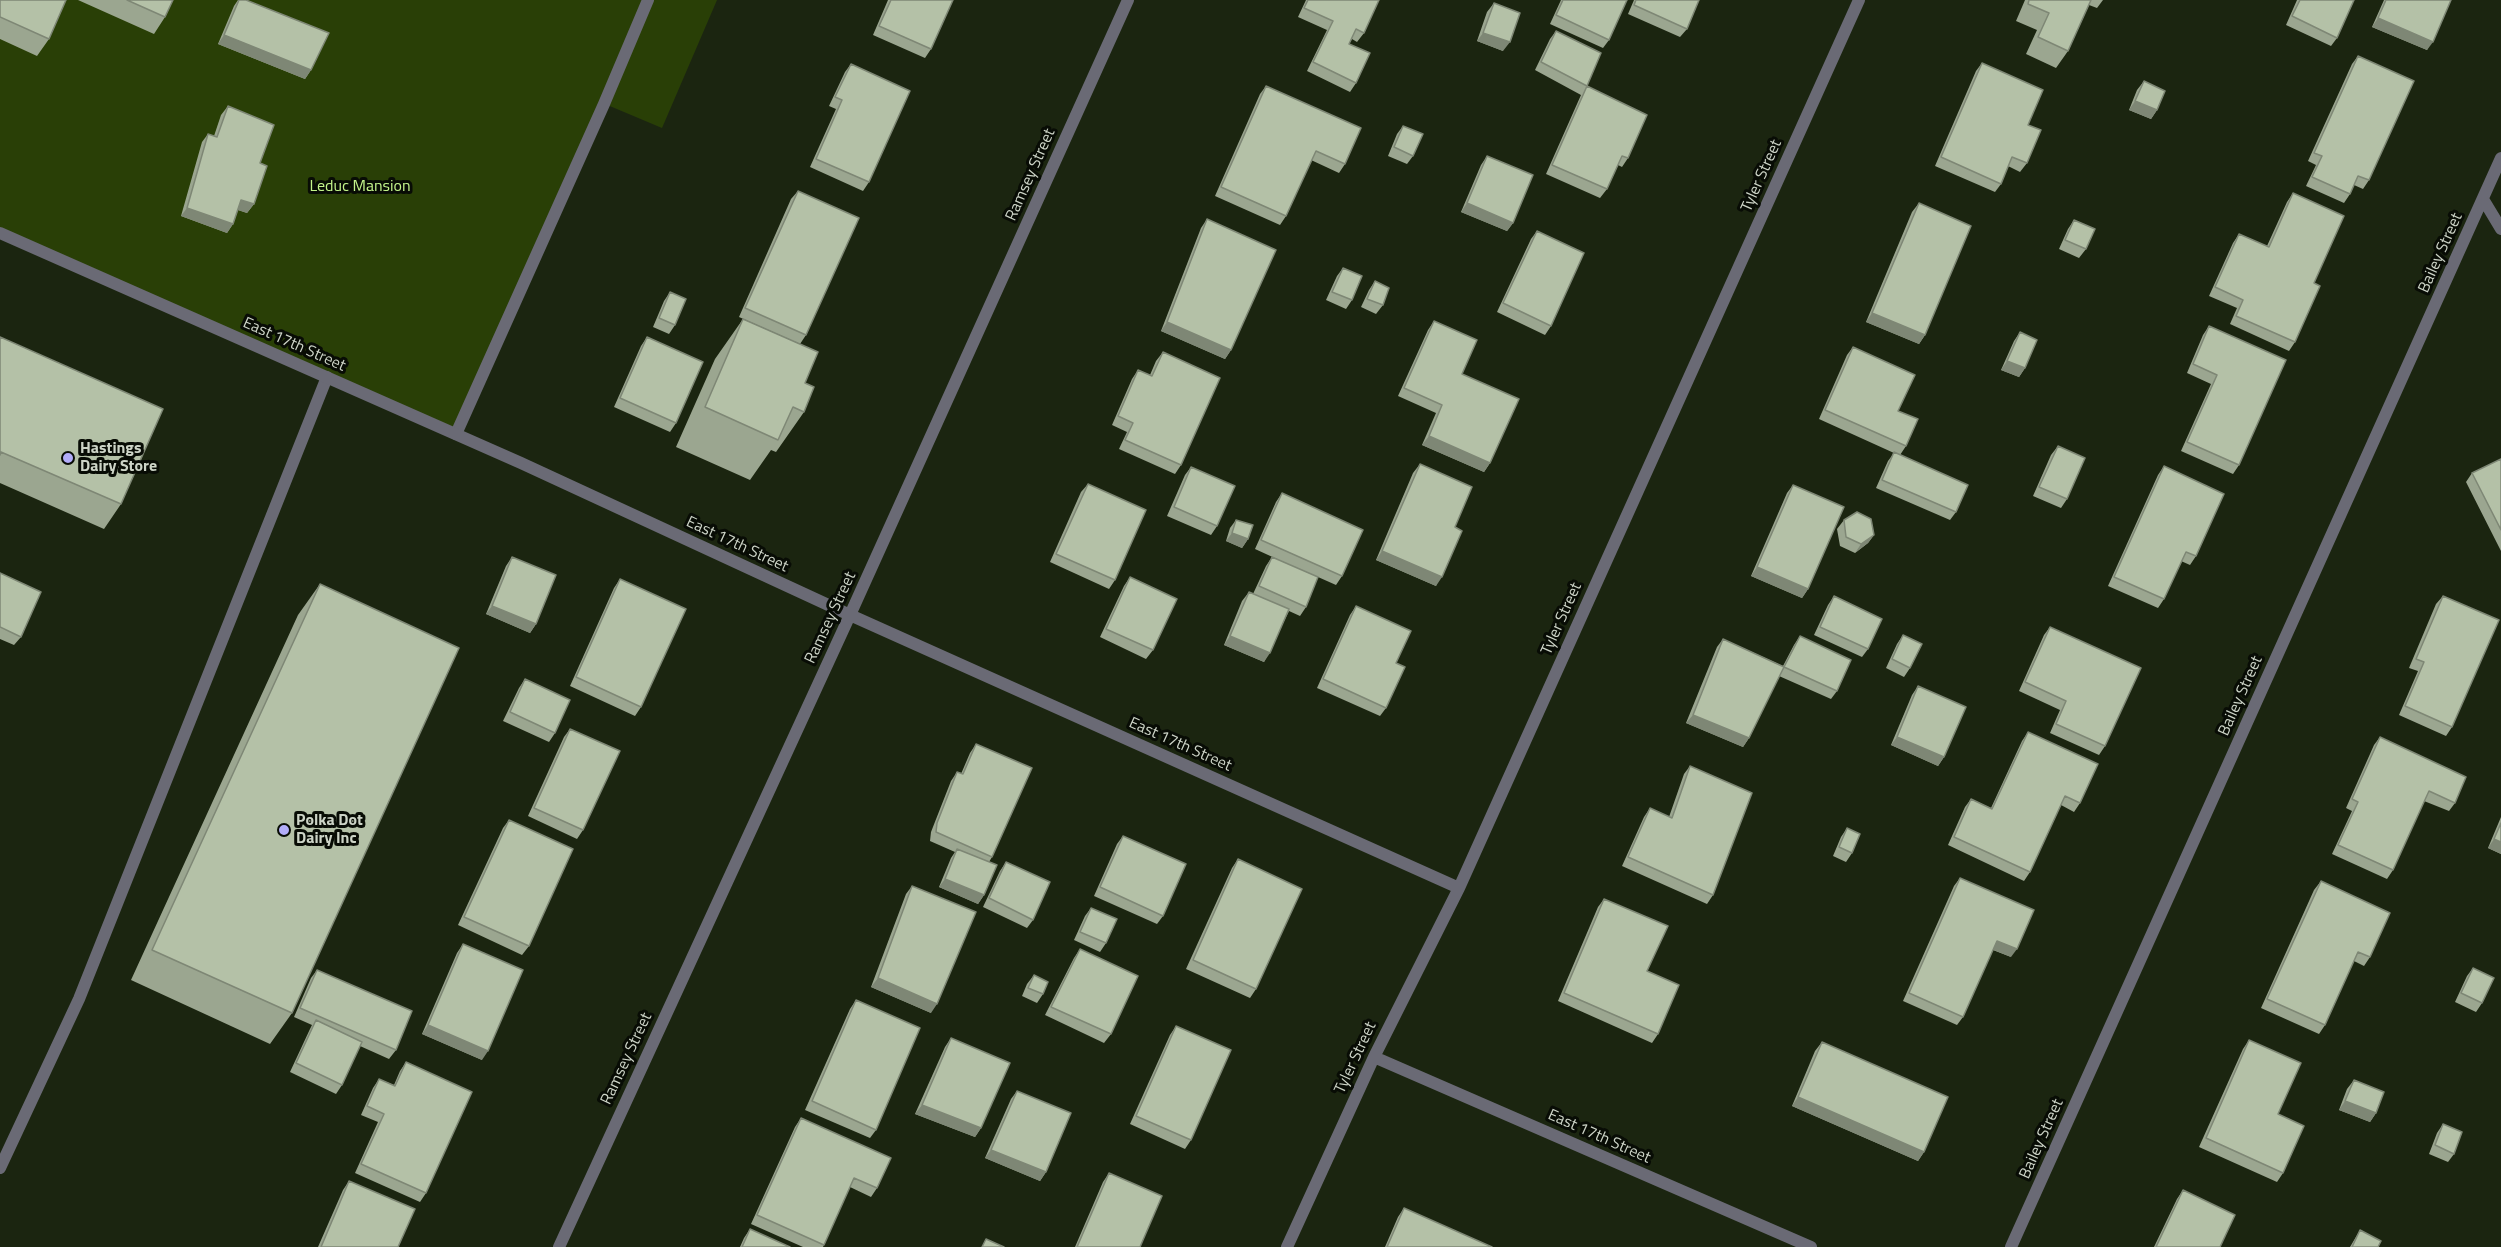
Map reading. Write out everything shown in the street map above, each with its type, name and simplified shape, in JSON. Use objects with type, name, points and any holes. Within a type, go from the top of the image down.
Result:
[{"type":"street","points":[[456,434],[604,104],[648,0]]},
{"type":"street","name":"Ramsey Street","points":[[559,1247],[850,615],[1128,0]]},
{"type":"street","name":"Tyler Street","points":[[1287,1247],[1374,1056],[1459,888],[1859,0]]},
{"type":"street","name":"Bailey Street","points":[[2011,1247],[2501,158]]},
{"type":"street","points":[[2483,199],[2501,229]]},
{"type":"street","name":"East 17th Street","points":[[0,233],[456,434],[850,615],[1459,888]]},
{"type":"street","points":[[0,1168],[79,999],[327,377]]},
{"type":"street","name":"East 17th Street","points":[[1374,1056],[1811,1247]]},
{"type":"green space","name":"Leduc Mansion","points":[[0,0],[717,0],[662,128],[605,104],[456,434],[0,233]]},
{"type":"building","points":[[0,0],[66,0],[49,39],[0,17]]},
{"type":"building","points":[[127,0],[173,0],[165,17]]},
{"type":"building","points":[[239,0],[246,0],[329,33],[311,70],[224,35]]},
{"type":"building","points":[[891,0],[953,0],[931,49],[879,26]]},
{"type":"building","points":[[1308,0],[1379,0],[1364,33],[1356,29],[1349,44],[1370,53],[1356,83],[1313,62],[1333,21],[1304,8]]},
{"type":"building","points":[[1563,0],[1627,0],[1609,40],[1556,15]]},
{"type":"building","points":[[1636,0],[1699,0],[1687,29],[1634,5]]},
{"type":"building","points":[[2029,0],[2091,0],[2068,51],[2038,37],[2049,13],[2028,4]]},
{"type":"building","points":[[2300,0],[2354,0],[2337,38],[2292,16]]},
{"type":"building","points":[[2386,0],[2451,0],[2433,42],[2378,18]]},
{"type":"building","points":[[1494,3],[1520,13],[1510,42],[1483,33]]},
{"type":"building","points":[[1556,31],[1601,53],[1587,86],[1541,62]]},
{"type":"building","points":[[2358,56],[2414,81],[2369,180],[2358,176],[2350,194],[2312,177],[2322,156],[2314,153]]},
{"type":"building","points":[[1982,63],[2043,90],[2028,125],[2041,130],[2027,163],[2012,157],[2001,184],[1941,157]]},
{"type":"building","points":[[851,64],[910,91],[869,182],[816,159],[842,100],[835,97]]},
{"type":"building","points":[[2144,81],[2165,91],[2157,110],[2135,101]]},
{"type":"building","points":[[1266,86],[1361,128],[1345,164],[1316,151],[1286,216],[1221,187]]},
{"type":"building","points":[[1587,86],[1647,115],[1628,158],[1622,156],[1607,189],[1552,165]]},
{"type":"building","points":[[228,106],[274,125],[260,163],[267,166],[254,204],[241,200],[233,224],[187,208],[208,134],[217,137]]},
{"type":"building","points":[[1403,126],[1423,134],[1413,156],[1394,147]]},
{"type":"building","points":[[1487,156],[1533,175],[1513,223],[1467,203]]},
{"type":"building","points":[[798,191],[859,218],[806,335],[745,308]]},
{"type":"building","points":[[2293,193],[2344,216],[2314,283],[2320,286],[2295,342],[2236,316],[2243,300],[2215,287],[2239,234],[2269,247]]},
{"type":"building","points":[[1919,203],[1971,226],[1925,335],[1872,313]]},
{"type":"building","points":[[1207,219],[1276,250],[1231,350],[1167,322]]},
{"type":"building","points":[[2074,220],[2095,229],[2086,249],[2065,240]]},
{"type":"building","points":[[1537,231],[1584,253],[1551,326],[1503,303]]},
{"type":"building","points":[[1343,268],[1362,276],[1352,300],[1332,292]]},
{"type":"building","points":[[1375,281],[1389,288],[1383,305],[1367,299]]},
{"type":"building","points":[[670,292],[686,299],[675,325],[659,318]]},
{"type":"building","points":[[743,319],[818,352],[805,383],[814,387],[804,412],[793,407],[778,440],[705,407]]},
{"type":"building","points":[[1434,321],[1477,340],[1462,374],[1519,399],[1490,463],[1429,436],[1442,405],[1404,388]]},
{"type":"building","points":[[2209,326],[2286,360],[2239,465],[2187,442],[2217,375],[2193,364]]},
{"type":"building","points":[[2020,332],[2037,340],[2025,368],[2007,361]]},
{"type":"building","name":"Hastings Dairy Store","points":[[0,337],[163,409],[121,504],[1,452],[0,455]]},
{"type":"building","points":[[647,337],[703,362],[676,423],[620,398]]},
{"type":"building","points":[[1853,347],[1915,375],[1898,411],[1918,419],[1906,446],[1825,410]]},
{"type":"building","points":[[1163,352],[1220,378],[1181,465],[1125,440],[1133,423],[1118,416],[1138,370],[1152,376]]},
{"type":"building","points":[[2058,446],[2085,458],[2067,499],[2039,487]]},
{"type":"building","points":[[1894,452],[1968,485],[1956,512],[1882,480]]},
{"type":"building","points":[[2501,459],[2501,530],[2472,473]]},
{"type":"building","points":[[1420,464],[1472,487],[1455,527],[1462,531],[1442,577],[1382,551]]},
{"type":"building","points":[[2164,466],[2224,494],[2196,556],[2186,552],[2164,599],[2114,577]]},
{"type":"building","points":[[1191,467],[1235,486],[1217,526],[1174,507]]},
{"type":"building","points":[[1088,484],[1146,510],[1115,580],[1056,554]]},
{"type":"building","points":[[1793,485],[1844,507],[1808,589],[1757,567]]},
{"type":"building","points":[[1282,493],[1363,530],[1342,576],[1261,540]]},
{"type":"building","points":[[1857,512],[1871,519],[1874,535],[1861,544],[1846,537],[1844,520]]},
{"type":"building","points":[[1236,520],[1253,525],[1248,539],[1232,533]]},
{"type":"building","points":[[512,557],[556,575],[536,624],[492,606]]},
{"type":"building","points":[[1272,557],[1318,577],[1306,607],[1259,586]]},
{"type":"building","points":[[0,573],[41,592],[21,637],[0,627]]},
{"type":"building","points":[[1130,577],[1177,599],[1153,650],[1106,629]]},
{"type":"building","points":[[620,579],[686,609],[641,707],[576,677]]},
{"type":"building","name":"Polka Dot Dairy Inc","points":[[320,584],[459,648],[292,1013],[152,950]]},
{"type":"building","points":[[1249,592],[1289,609],[1270,653],[1230,636]]},
{"type":"building","points":[[1834,596],[1882,619],[1868,649],[1820,627]]},
{"type":"building","points":[[2443,596],[2499,620],[2452,727],[2405,706],[2424,662],[2416,659]]},
{"type":"building","points":[[1356,606],[1411,631],[1396,663],[1405,667],[1386,708],[1323,679]]},
{"type":"building","points":[[2050,627],[2141,668],[2105,746],[2056,724],[2066,701],[2025,682]]},
{"type":"building","points":[[1903,635],[1922,644],[1910,668],[1892,659]]},
{"type":"building","points":[[1800,636],[1851,660],[1837,691],[1784,667]]},
{"type":"building","points":[[1723,639],[1784,667],[1749,738],[1693,715]]},
{"type":"building","points":[[525,679],[570,700],[555,733],[510,712]]},
{"type":"building","points":[[1918,686],[1966,707],[1944,757],[1897,737]]},
{"type":"building","points":[[570,729],[620,751],[583,830],[534,808]]},
{"type":"building","points":[[2028,732],[2098,764],[2080,803],[2065,796],[2030,872],[1954,837],[1971,799],[1992,809]]},
{"type":"building","points":[[2380,737],[2466,777],[2455,803],[2429,791],[2393,870],[2338,845],[2358,802],[2352,799]]},
{"type":"building","points":[[976,744],[1032,768],[992,857],[936,832],[937,823],[957,772],[963,774]]},
{"type":"building","points":[[1690,766],[1752,793],[1713,895],[1628,857],[1650,808],[1672,818]]},
{"type":"building","points":[[509,820],[573,849],[529,946],[464,917]]},
{"type":"building","points":[[2501,823],[2501,842],[2494,839]]},
{"type":"building","points":[[1847,828],[1860,834],[1852,853],[1839,847]]},
{"type":"building","points":[[1123,836],[1186,864],[1163,916],[1100,887]]},
{"type":"building","points":[[957,849],[997,865],[984,895],[945,879]]},
{"type":"building","points":[[1238,859],[1302,889],[1256,989],[1193,960]]},
{"type":"building","points":[[1006,862],[1050,882],[1033,920],[989,898]]},
{"type":"building","points":[[1960,878],[2034,910],[2017,949],[1997,941],[1963,1017],[1909,993]]},
{"type":"building","points":[[2321,881],[2390,913],[2370,957],[2358,952],[2325,1025],[2267,999]]},
{"type":"building","points":[[912,886],[976,912],[937,1004],[878,978]]},
{"type":"building","points":[[1604,899],[1668,926],[1647,971],[1679,985],[1658,1034],[1564,993]]},
{"type":"building","points":[[1091,908],[1117,919],[1106,943],[1080,932]]},
{"type":"building","points":[[463,944],[523,970],[488,1051],[428,1025]]},
{"type":"building","points":[[1080,949],[1138,976],[1111,1034],[1051,1007]]},
{"type":"building","points":[[2473,968],[2494,978],[2482,1003],[2461,993]]},
{"type":"building","points":[[317,970],[412,1011],[396,1050],[300,1008]]},
{"type":"building","points":[[1034,975],[1048,982],[1043,994],[1028,988]]},
{"type":"building","points":[[856,1000],[920,1028],[876,1130],[812,1101]]},
{"type":"building","points":[[316,1020],[362,1042],[342,1085],[296,1063]]},
{"type":"building","points":[[1176,1026],[1231,1050],[1191,1140],[1136,1116]]},
{"type":"building","points":[[951,1038],[1010,1063],[981,1128],[922,1105]]},
{"type":"building","points":[[2249,1040],[2301,1063],[2278,1114],[2304,1126],[2283,1173],[2206,1138]]},
{"type":"building","points":[[1822,1042],[1948,1097],[1924,1152],[1798,1097]]},
{"type":"building","points":[[406,1062],[472,1092],[426,1193],[361,1164],[384,1114],[367,1106],[379,1079],[395,1086]]},
{"type":"building","points":[[2354,1080],[2384,1092],[2376,1113],[2345,1101]]},
{"type":"building","points":[[1017,1091],[1071,1113],[1046,1172],[991,1150]]},
{"type":"building","points":[[801,1118],[891,1158],[877,1188],[854,1178],[824,1245],[757,1215]]},
{"type":"building","points":[[2443,1124],[2462,1132],[2454,1154],[2435,1145]]},
{"type":"building","points":[[1109,1173],[1162,1196],[1140,1247],[1077,1247]]},
{"type":"building","points":[[349,1181],[415,1209],[398,1247],[321,1247]]},
{"type":"building","points":[[2183,1190],[2235,1215],[2220,1247],[2156,1247]]},
{"type":"building","points":[[1404,1208],[1492,1247],[1387,1247]]},
{"type":"building","points":[[750,1229],[790,1247],[742,1247]]},
{"type":"building","points":[[2360,1230],[2381,1241],[2378,1247],[2352,1247]]},
{"type":"building","points":[[986,1239],[1004,1247],[982,1247]]},
{"type":"place","name":"Hastings Dairy Store","points":[[68,458]]},
{"type":"place","name":"Polka Dot Dairy Inc","points":[[284,830]]}]
